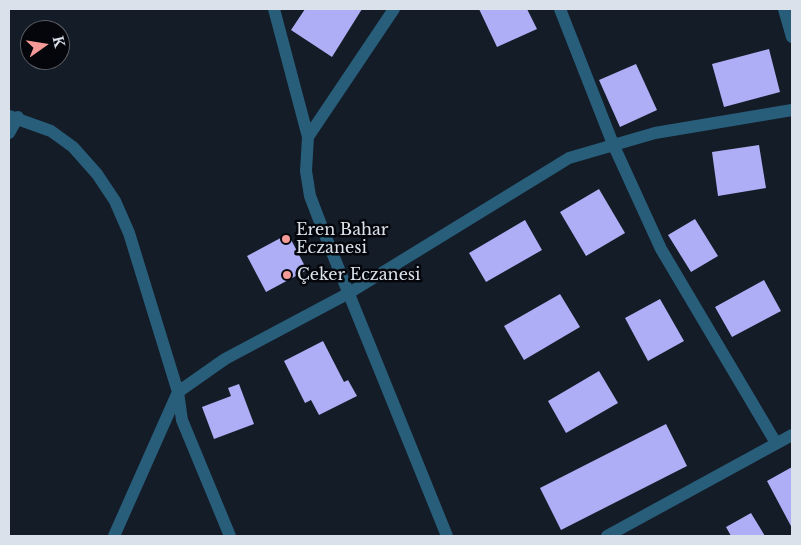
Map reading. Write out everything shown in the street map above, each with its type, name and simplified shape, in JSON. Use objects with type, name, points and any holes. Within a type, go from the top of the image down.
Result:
[{"type":"street","points":[[274,9],[308,136],[306,171],[310,196],[447,536]]},
{"type":"street","points":[[308,136],[394,9]]},
{"type":"street","points":[[560,9],[613,144],[661,249],[776,444]]},
{"type":"street","points":[[784,9],[792,37]]},
{"type":"street","points":[[114,536],[178,392],[226,359],[349,292],[569,158],[613,144],[655,134],[792,110]]},
{"type":"street","points":[[9,133],[13,117],[51,131],[73,147],[97,174],[115,201],[130,232],[178,392],[182,420],[230,536]]},
{"type":"street","points":[[607,536],[792,435]]},
{"type":"building","points":[[305,9],[362,9],[332,57],[291,30]]},
{"type":"building","points":[[479,9],[527,9],[537,29],[497,47]]},
{"type":"building","points":[[769,49],[780,92],[724,107],[712,64]]},
{"type":"building","points":[[636,64],[657,110],[620,127],[599,80]]},
{"type":"building","points":[[759,145],[766,188],[718,196],[712,152]]},
{"type":"building","points":[[599,189],[625,233],[586,256],[560,212]]},
{"type":"building","points":[[695,219],[718,256],[691,272],[668,235]]},
{"type":"building","points":[[525,220],[542,250],[486,282],[469,253]]},
{"type":"building","points":[[288,234],[307,270],[266,292],[247,256]]},
{"type":"building","points":[[764,280],[781,311],[732,337],[715,307]]},
{"type":"building","points":[[560,294],[580,327],[524,360],[504,326]]},
{"type":"building","points":[[660,299],[684,341],[648,361],[625,318]]},
{"type":"building","points":[[323,341],[344,382],[348,380],[357,396],[319,415],[311,400],[305,403],[284,361]]},
{"type":"building","points":[[599,371],[618,403],[566,433],[548,401]]},
{"type":"building","points":[[239,384],[254,424],[214,439],[202,407],[231,396],[228,388]]},
{"type":"building","points":[[666,424],[687,466],[561,530],[540,488]]},
{"type":"building","points":[[792,467],[792,528],[767,481]]},
{"type":"building","points":[[751,513],[765,536],[731,536],[726,527]]},
{"type":"place","name":"Eren Bahar Eczanesi","points":[[286,239]]},
{"type":"place","name":"Çeker Eczanesi","points":[[287,275]]}]
